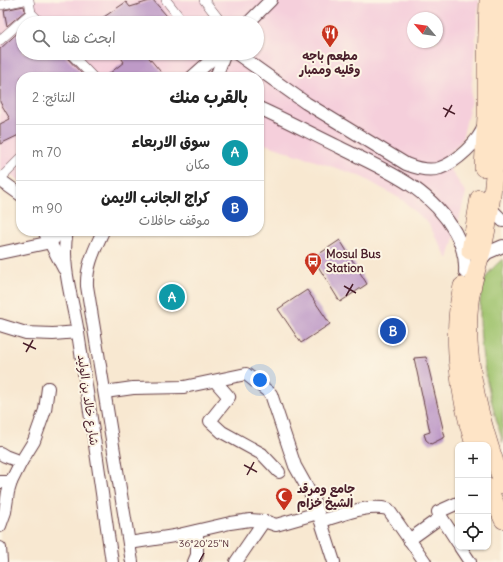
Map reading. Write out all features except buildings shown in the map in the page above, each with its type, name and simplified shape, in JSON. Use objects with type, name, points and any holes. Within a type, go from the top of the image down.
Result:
[{"type":"main road","points":[[488,0],[484,159],[481,189],[472,242],[472,289],[469,328],[472,364],[481,412],[503,485]]},
{"type":"main road","points":[[473,442],[462,393],[456,330],[458,301],[484,243],[490,208],[497,143],[498,48],[501,0]]},
{"type":"main road","points":[[491,494],[503,520]]},
{"type":"street","points":[[0,5],[24,0]]},
{"type":"street","points":[[29,0],[31,13],[34,16]]},
{"type":"street","points":[[166,0],[179,16]]},
{"type":"street","points":[[204,0],[216,16]]},
{"type":"street","points":[[255,16],[271,0]]},
{"type":"street","points":[[28,16],[31,13]]},
{"type":"street","points":[[0,40],[16,26]]},
{"type":"street","points":[[77,60],[88,72]]},
{"type":"street","points":[[197,72],[210,60]]},
{"type":"street","points":[[218,72],[222,60]]},
{"type":"street","points":[[246,60],[263,72]]},
{"type":"street","points":[[264,73],[328,117],[406,164],[416,168],[430,170],[440,168],[461,155],[479,137],[484,128],[486,116]]},
{"type":"street","points":[[264,110],[398,176],[422,192],[443,213],[458,237],[464,250],[466,261],[472,268],[487,253],[503,246]]},
{"type":"street","points":[[16,163],[0,179],[16,191]]},
{"type":"street","points":[[490,208],[503,221]]},
{"type":"street","points":[[47,236],[67,275]]},
{"type":"street","points":[[0,254],[50,242],[60,236]]},
{"type":"street","name":"شارع خالد بن الوليد","points":[[64,236],[67,275],[78,332],[112,562]]},
{"type":"street","points":[[101,236],[89,263],[86,279],[132,562]]},
{"type":"street","points":[[0,326],[26,333],[52,334],[78,332]]},
{"type":"street","points":[[105,392],[133,388],[184,387],[246,374],[271,394],[295,466],[314,500],[334,562]]},
{"type":"street","points":[[215,381],[229,397],[210,421],[222,432],[262,454],[279,472]]},
{"type":"street","points":[[0,526],[6,512],[8,492],[6,482],[34,441],[45,410],[48,388]]},
{"type":"street","points":[[0,452],[5,456],[21,462]]},
{"type":"street","points":[[455,504],[438,512],[455,538]]},
{"type":"street","points":[[129,543],[174,536],[250,520],[264,521],[276,525],[364,508],[378,507],[388,509],[425,562]]},
{"type":"street","points":[[409,540],[441,517]]},
{"type":"street","points":[[236,562],[264,521]]},
{"type":"street","points":[[194,562],[197,555],[197,531]]},
{"type":"street","points":[[0,548],[2,562]]},
{"type":"street","points":[[462,550],[470,562]]},
{"type":"shaded area","points":[[0,0],[479,0],[470,105],[462,140],[444,160],[466,193],[448,259],[428,223],[401,199],[360,176],[264,144],[264,72],[16,72],[16,179],[0,171]]},
{"type":"green space","points":[[503,259],[503,443],[490,397],[484,366],[480,335],[480,301],[485,279]]},
{"type":"place","name":"مطعم باجه وقليه وممبار","points":[[330,48]]},
{"type":"place","name":"Mosul Bus Station","points":[[313,276]]},
{"type":"place","name":"سوق الاربعاء","points":[[172,297]]},
{"type":"place","name":"كراج الجانب الايمن","points":[[393,331]]},
{"type":"place","name":"جامع ومرقد الشيخ خزام","points":[[284,511]]}]
